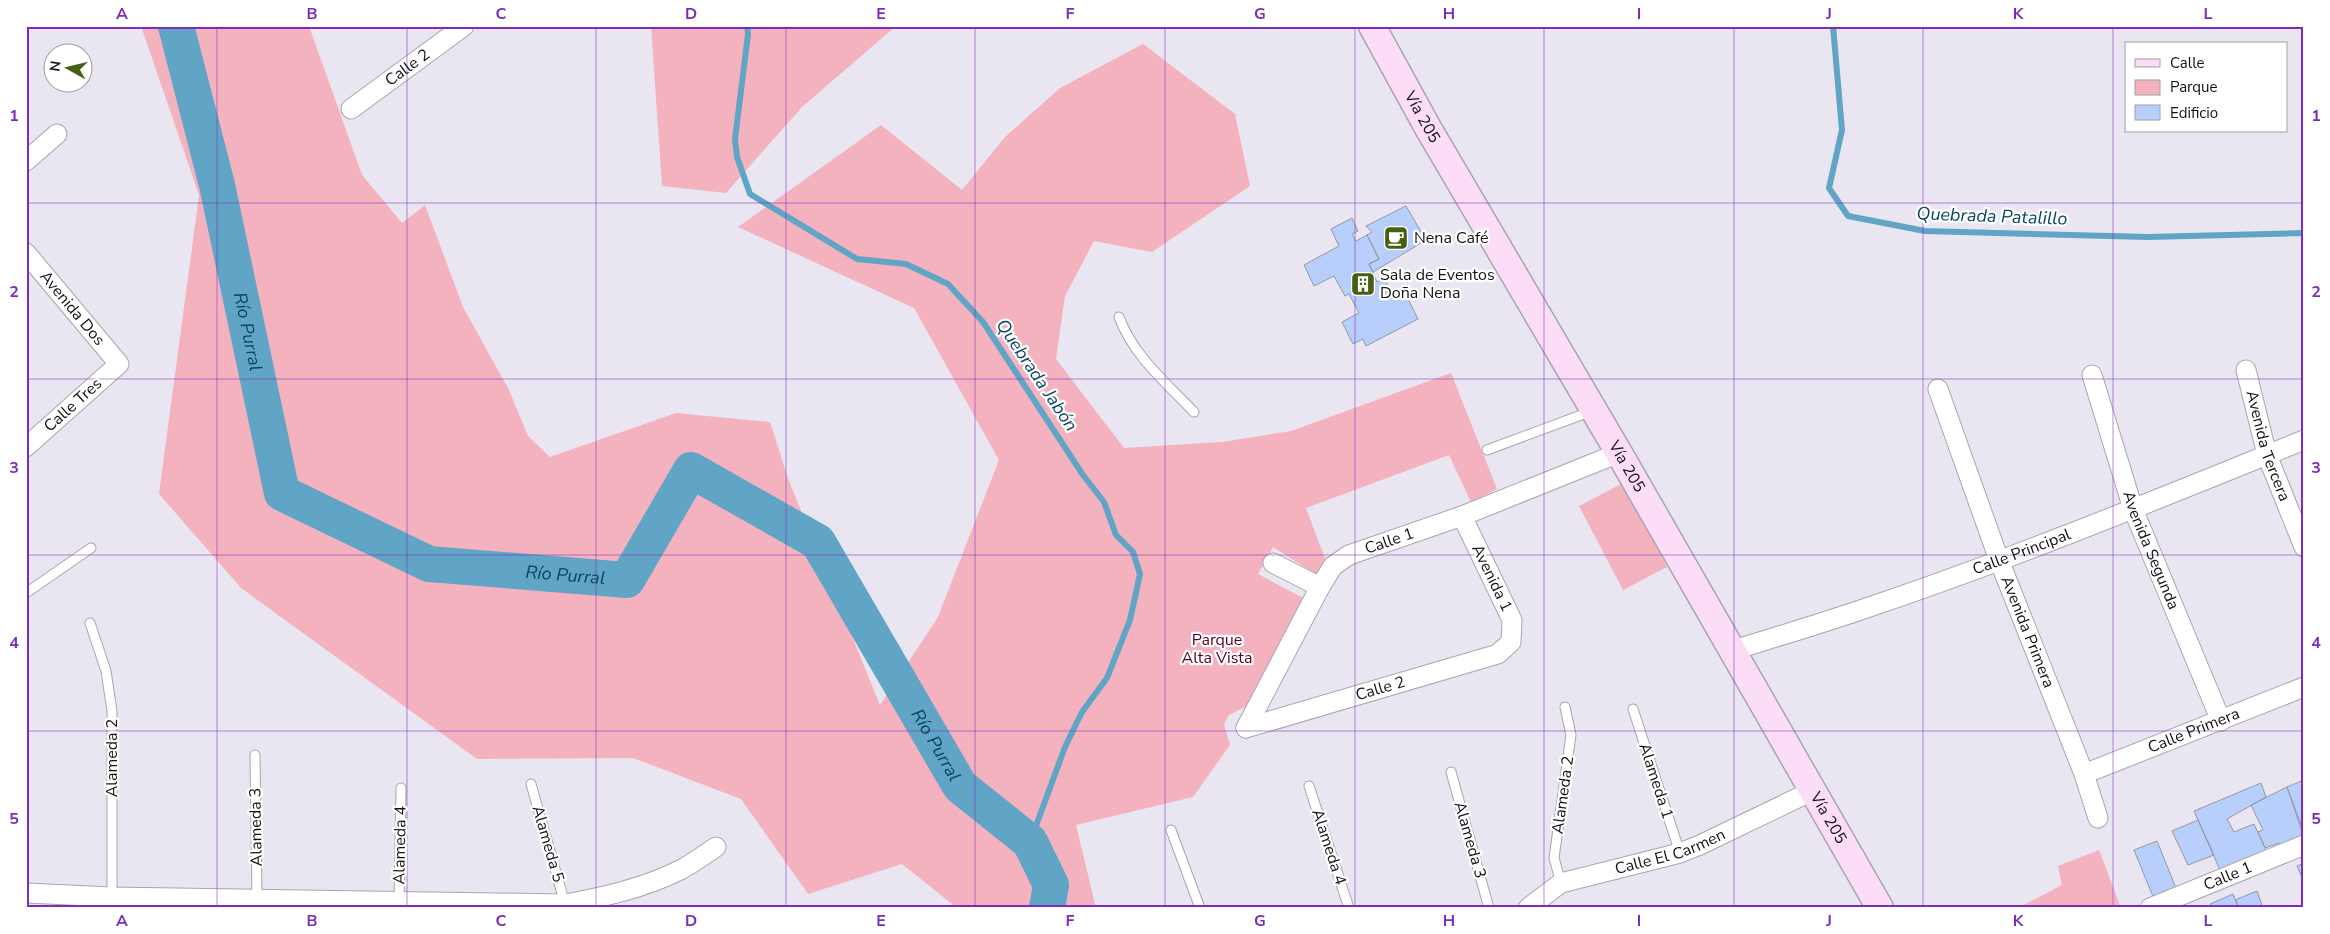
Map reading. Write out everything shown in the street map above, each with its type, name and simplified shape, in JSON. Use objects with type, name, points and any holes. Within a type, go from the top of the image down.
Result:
[{"type":"main road","name":"Vía 205","points":[[1372,26],[1433,136],[1734,650],[1812,791],[1880,908]]},
{"type":"street","name":"Calle 2","points":[[351,109],[464,26]]},
{"type":"street","points":[[26,161],[57,134]]},
{"type":"street","name":"Avenida Dos","points":[[29,263],[119,364]]},
{"type":"street","name":"Calle Tres","points":[[26,447],[119,364]]},
{"type":"street","name":"Avenida Tercera","points":[[2246,370],[2267,455],[2304,547]]},
{"type":"street","name":"Avenida Segunda","points":[[2092,374],[2133,509],[2221,721]]},
{"type":"street","name":"Avenida Primera","points":[[1938,389],[1999,560],[2084,774],[2098,818]]},
{"type":"street","name":"Calle Principal","points":[[1734,650],[1878,604],[1999,560],[2133,509],[2304,440]]},
{"type":"street","name":"Calle 1","points":[[1246,728],[1320,587],[1334,566],[1349,555],[1462,516],[1619,453]]},
{"type":"street","name":"Avenida 1","points":[[1462,516],[1512,620],[1511,642]]},
{"type":"street","points":[[1273,563],[1320,587]]},
{"type":"street","name":"Calle 2","points":[[1246,728],[1498,654],[1511,642]]},
{"type":"street","name":"Calle Primera","points":[[2084,774],[2304,687]]},
{"type":"street","name":"Calle El Carmen","points":[[1528,908],[1561,883],[1700,845],[1812,791]]},
{"type":"street","name":"Calle 1","points":[[2150,908],[2304,845]]},
{"type":"street","points":[[26,893],[257,900],[565,904],[610,896],[649,882],[680,870],[716,847]]},
{"type":"lane","points":[[1119,317],[1125,332],[1134,346],[1161,379],[1194,412]]},
{"type":"lane","points":[[1487,450],[1594,410]]},
{"type":"lane","points":[[26,593],[90,548]]},
{"type":"lane","name":"Alameda 2","points":[[90,623],[106,671],[112,711],[112,897]]},
{"type":"lane","name":"Alameda 2","points":[[1561,883],[1554,858],[1571,735],[1565,707]]},
{"type":"lane","name":"Alameda 1","points":[[1632,709],[1680,852]]},
{"type":"lane","name":"Alameda 3","points":[[255,755],[257,900]]},
{"type":"lane","name":"Alameda 3","points":[[1451,772],[1489,908]]},
{"type":"lane","name":"Alameda 5","points":[[531,784],[565,904]]},
{"type":"lane","name":"Alameda 4","points":[[1309,786],[1349,908]]},
{"type":"lane","name":"Alameda 4","points":[[399,902],[401,788]]},
{"type":"lane","points":[[1171,830],[1200,908]]},
{"type":"green space","name":"Parque Alta Vista","points":[[141,26],[309,26],[362,175],[402,223],[425,205],[463,307],[509,390],[528,436],[550,457],[676,413],[770,422],[789,481],[880,705],[938,617],[999,460],[914,308],[738,227],[881,125],[962,190],[1005,137],[1060,88],[1143,44],[1235,114],[1250,186],[1152,252],[1094,241],[1065,296],[1056,359],[1124,448],[1222,442],[1291,431],[1451,373],[1497,489],[1471,502],[1449,455],[1306,508],[1327,564],[1317,575],[1273,547],[1258,574],[1305,599],[1245,707],[1229,715],[1224,724],[1230,745],[1193,797],[1076,825],[1096,908],[957,908],[902,864],[808,894],[741,799],[633,758],[477,759],[241,588],[159,494],[199,195]]},
{"type":"green space","points":[[651,26],[896,26],[802,107],[726,193],[662,186]]},
{"type":"green space","points":[[1623,483],[1667,567],[1623,590],[1579,506]]},
{"type":"green space","points":[[2099,850],[2121,908],[2018,908],[2062,885],[2058,866]]},
{"type":"building","name":"Nena Café","points":[[1406,206],[1426,240],[1373,272],[1369,264],[1379,259],[1367,235],[1372,232],[1366,226]]},
{"type":"building","name":"Sala de Eventos Doña Nena","points":[[1352,218],[1358,231],[1352,234],[1356,241],[1367,235],[1379,259],[1369,264],[1377,282],[1384,278],[1392,294],[1403,289],[1418,319],[1366,346],[1363,339],[1353,344],[1342,322],[1359,313],[1349,294],[1345,296],[1334,276],[1314,286],[1304,265],[1339,246],[1331,229]]},
{"type":"building","points":[[2304,780],[2304,833],[2287,787]]},
{"type":"building","points":[[2261,783],[2266,797],[2227,819],[2234,832],[2254,824],[2267,852],[2220,870],[2194,811]]},
{"type":"building","points":[[2287,787],[2304,837],[2281,847],[2279,843],[2265,848],[2258,832],[2263,830],[2251,805]]},
{"type":"building","points":[[2198,820],[2214,855],[2188,865],[2172,831]]},
{"type":"building","points":[[2157,841],[2176,888],[2154,899],[2134,850]]},
{"type":"building","points":[[2304,863],[2304,882],[2297,866]]},
{"type":"building","points":[[2257,891],[2263,908],[2239,908],[2235,900]]},
{"type":"building","points":[[2233,894],[2239,908],[2212,908],[2210,904]]},
{"type":"waterway","name":"Río Purral","points":[[176,26],[217,185],[282,493],[429,564],[627,580],[691,470],[818,542],[960,786],[1030,842],[1051,885],[1047,908]]},
{"type":"waterway","name":"Quebrada Jabón","points":[[747,26],[748,34],[735,139],[737,157],[750,194],[857,259],[906,264],[948,284],[983,322],[1083,475],[1104,502],[1116,535],[1133,552],[1140,574],[1130,620],[1107,678],[1082,712],[1065,747],[1030,842]]},
{"type":"waterway","name":"Quebrada Patalillo","points":[[1833,26],[1842,130],[1829,188],[1848,216],[1925,231],[2148,237],[2304,233]]},
{"type":"place","name":"Nena Café","points":[[1396,238]]},
{"type":"place","name":"Sala de Eventos Doña Nena","points":[[1363,284]]}]
